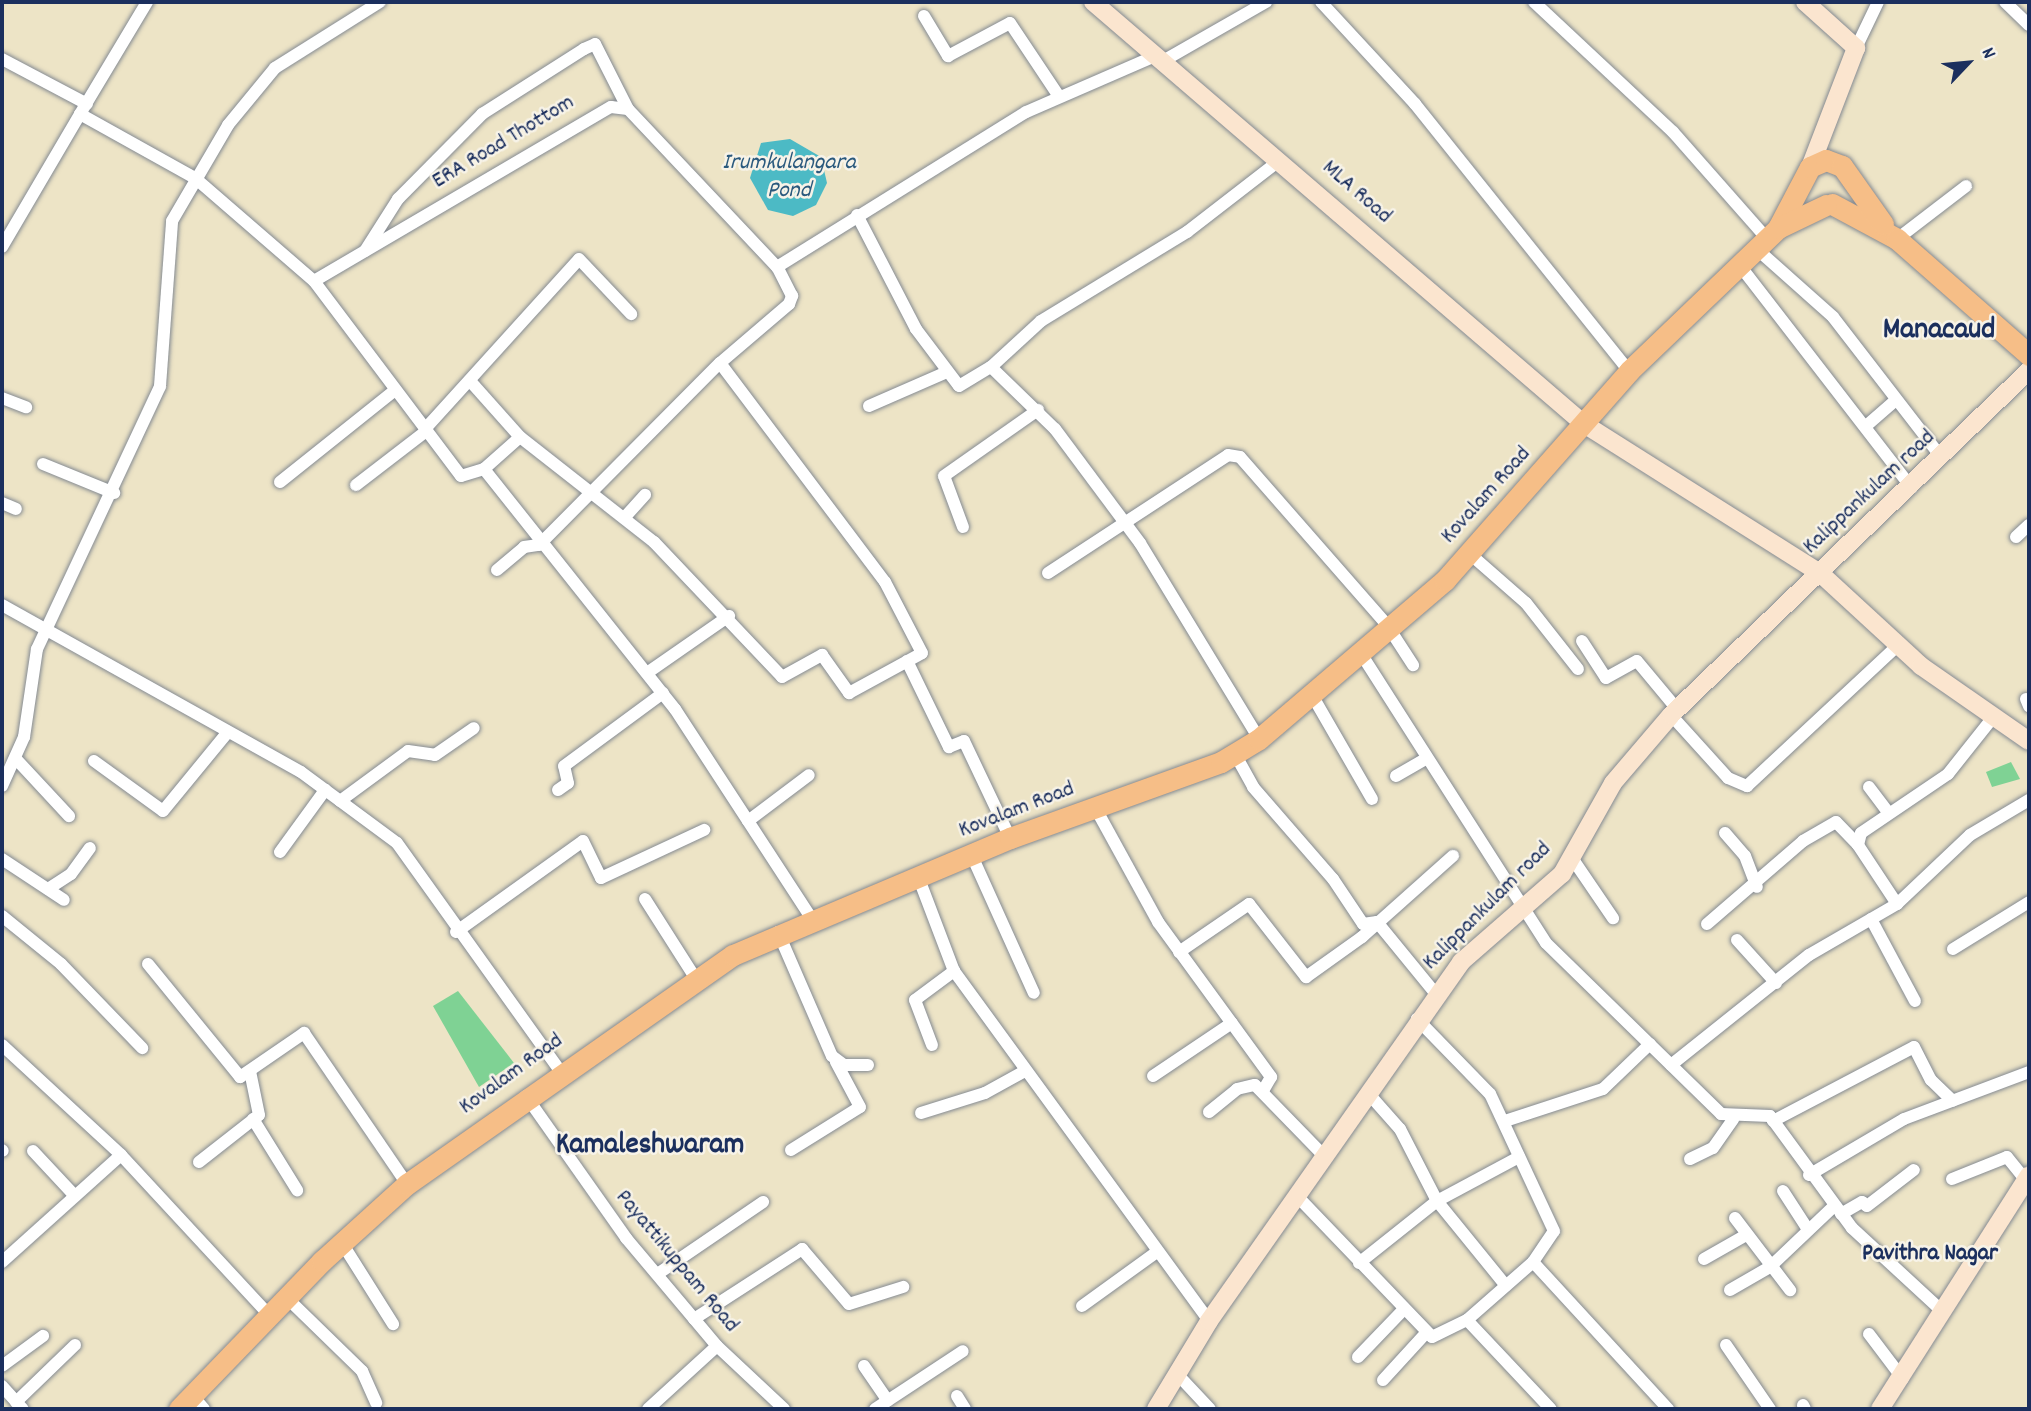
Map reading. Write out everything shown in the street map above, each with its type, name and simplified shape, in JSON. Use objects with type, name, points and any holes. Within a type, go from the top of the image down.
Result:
[{"type":"main road","points":[[1769,240],[1808,172],[1826,160],[1846,173],[1898,239],[2029,355]]},
{"type":"main road","points":[[1808,172],[1809,196],[1898,239]]},
{"type":"main road","points":[[1829,204],[1845,196],[1846,173]]},
{"type":"main road","name":"Kovalam Road","points":[[192,1405],[269,1315],[342,1242],[407,1184],[526,1095],[696,979],[777,931],[919,879],[1010,838],[1096,809],[1235,754],[1259,739],[1470,554],[1629,371],[1769,240],[1829,204]]},
{"type":"street","points":[[2,247],[147,2]]},
{"type":"street","points":[[2,784],[16,759],[37,649],[49,632],[160,386],[166,219],[275,68],[380,2]]},
{"type":"street","name":"MLA Road","points":[[1093,2],[1584,424],[1821,574],[1898,645],[2029,741]]},
{"type":"street","points":[[777,267],[857,215],[1058,95],[1159,59],[1266,2]]},
{"type":"street","points":[[1321,2],[1415,104],[1629,371]]},
{"type":"street","points":[[1534,2],[1626,85],[1769,240],[1833,317],[1895,401],[1942,458]]},
{"type":"street","points":[[1805,2],[1856,48]]},
{"type":"street","points":[[1808,172],[1856,48],[1878,2]]},
{"type":"street","points":[[2005,2],[2029,25]]},
{"type":"street","points":[[924,16],[948,55],[1010,23],[1058,95]]},
{"type":"street","points":[[365,251],[398,200],[482,114],[595,44],[628,109],[777,267],[792,296],[789,304],[720,363],[539,545],[524,547],[497,570]]},
{"type":"street","points":[[2,59],[195,178],[314,281],[394,391],[461,476],[484,469],[520,437]]},
{"type":"street","name":"ERA Road Thottom","points":[[314,281],[582,119],[611,107],[628,109]]},
{"type":"street","points":[[1823,131],[1846,173]]},
{"type":"street","points":[[857,215],[916,329],[959,386],[991,368],[1041,321],[1187,232],[1280,160]]},
{"type":"street","points":[[1898,239],[1966,186]]},
{"type":"street","points":[[356,485],[426,430],[579,259],[631,314]]},
{"type":"street","points":[[1741,267],[1912,488]]},
{"type":"street","points":[[471,382],[520,437],[591,494],[625,517],[729,617],[782,677],[822,655],[849,693],[922,653],[885,582],[720,363]]},
{"type":"street","points":[[991,368],[1038,410],[1123,526],[1259,739]]},
{"type":"street","name":"Kalippankulam road","points":[[1156,1409],[1179,1376],[1209,1321],[1417,1019],[1436,994],[1572,858],[1613,783],[1674,712],[1912,488],[2029,370]]},
{"type":"street","points":[[869,406],[947,372]]},
{"type":"street","points":[[281,482],[394,391]]},
{"type":"street","points":[[2,398],[26,407]]},
{"type":"street","points":[[1866,426],[1895,401]]},
{"type":"street","points":[[963,527],[944,477],[1038,410]]},
{"type":"street","points":[[1048,573],[1228,455],[1240,457],[1387,625],[1413,664]]},
{"type":"street","points":[[43,464],[114,493]]},
{"type":"street","points":[[484,469],[539,545],[663,693],[812,919]]},
{"type":"street","points":[[625,517],[645,495]]},
{"type":"street","points":[[2,503],[16,509]]},
{"type":"street","points":[[2015,537],[2029,525]]},
{"type":"street","points":[[1470,554],[1526,603],[1578,669]]},
{"type":"street","points":[[2,605],[326,790],[397,844],[456,932],[560,1071]]},
{"type":"street","points":[[647,673],[729,617]]},
{"type":"street","points":[[1582,641],[1606,678],[1637,661],[1674,712],[1728,778],[1747,786],[1898,645]]},
{"type":"street","points":[[1360,652],[1425,759],[1546,943],[1671,1065],[1733,1119]]},
{"type":"street","points":[[907,661],[949,747],[964,741],[1010,838]]},
{"type":"street","points":[[558,790],[568,783],[564,766],[663,693]]},
{"type":"street","points":[[1311,695],[1372,799]]},
{"type":"street","points":[[1858,845],[1861,833],[1887,811],[1948,774],[1995,715]]},
{"type":"street","points":[[340,801],[408,751],[435,755],[474,728]]},
{"type":"street","points":[[94,761],[163,811],[228,732]]},
{"type":"street","points":[[1235,754],[1253,787],[1333,879],[1363,924],[1377,922]]},
{"type":"street","points":[[16,759],[69,816]]},
{"type":"street","points":[[1396,776],[1425,759]]},
{"type":"street","points":[[748,821],[809,775]]},
{"type":"street","points":[[1869,787],[1887,811]]},
{"type":"street","points":[[280,852],[326,790]]},
{"type":"street","points":[[1671,1065],[1776,983],[1897,904],[1970,835],[2029,800]]},
{"type":"street","points":[[1096,809],[1179,952],[1271,1077],[1262,1091]]},
{"type":"street","points":[[1707,924],[1757,887],[1803,841],[1836,822],[1858,845],[1897,904]]},
{"type":"street","points":[[456,932],[583,841],[601,878],[704,830]]},
{"type":"street","points":[[1725,833],[1745,856],[1757,887]]},
{"type":"street","points":[[48,889],[71,874],[90,848]]},
{"type":"street","points":[[972,856],[1034,993]]},
{"type":"street","points":[[1179,952],[1249,904],[1306,977],[1377,922],[1453,856]]},
{"type":"street","points":[[1572,858],[1613,918]]},
{"type":"street","points":[[2,859],[64,900]]},
{"type":"street","points":[[919,879],[954,971],[1023,1072],[1209,1321]]},
{"type":"street","points":[[645,899],[696,979]]},
{"type":"street","points":[[1953,949],[2029,902]]},
{"type":"street","points":[[2,916],[61,964],[142,1048]]},
{"type":"street","points":[[1871,919],[1915,1001]]},
{"type":"street","points":[[1377,922],[1436,994]]},
{"type":"street","points":[[777,931],[860,1107],[791,1150]]},
{"type":"street","points":[[1737,940],[1776,983]]},
{"type":"street","points":[[148,964],[245,1074],[259,1115],[199,1162]]},
{"type":"street","points":[[933,1045],[915,1000],[954,971]]},
{"type":"street","points":[[1297,1196],[1426,1333],[1439,1338],[1467,1320],[1533,1262],[1554,1231],[1505,1121],[1467,1064],[1417,1019]]},
{"type":"street","points":[[1153,1076],[1233,1023]]},
{"type":"street","points":[[245,1074],[303,1033],[407,1184]]},
{"type":"street","points":[[1505,1121],[1603,1089],[1650,1044]]},
{"type":"street","points":[[2,1045],[121,1155],[269,1315]]},
{"type":"street","points":[[1773,1121],[1913,1047],[1931,1080],[1953,1101]]},
{"type":"street","points":[[836,1061],[868,1065]]},
{"type":"street","points":[[921,1113],[985,1093],[1023,1072]]},
{"type":"street","points":[[1809,1175],[1904,1119],[2029,1072]]},
{"type":"street","points":[[1209,1112],[1249,1083],[1262,1091],[1323,1155]]},
{"type":"street","points":[[1368,1093],[1400,1129],[1437,1201],[1506,1286]]},
{"type":"street","name":"Payattikuppam Road","points":[[526,1095],[589,1191],[659,1273],[694,1319],[717,1346],[784,1409]]},
{"type":"street","points":[[1690,1158],[1713,1148],[1733,1119],[1756,1112],[1773,1121],[1809,1175],[1837,1210],[1944,1313]]},
{"type":"street","points":[[253,1119],[297,1190]]},
{"type":"street","points":[[33,1151],[74,1195]]},
{"type":"street","points":[[2,1262],[121,1155]]},
{"type":"street","points":[[1359,1263],[1437,1201],[1519,1157]]},
{"type":"street","points":[[1880,1409],[1903,1378],[2028,1180],[2007,1157],[1952,1179]]},
{"type":"street","points":[[1730,1290],[1768,1268],[1807,1228],[1837,1210],[1861,1202],[1867,1206],[1914,1170]]},
{"type":"street","points":[[1783,1191],[1807,1228]]},
{"type":"street","points":[[659,1273],[763,1202]]},
{"type":"street","points":[[1735,1218],[1768,1268],[1790,1290]]},
{"type":"street","points":[[1704,1259],[1746,1235]]},
{"type":"street","points":[[342,1242],[393,1324]]},
{"type":"street","points":[[694,1319],[802,1250],[849,1304],[903,1287]]},
{"type":"street","points":[[1082,1306],[1157,1252]]},
{"type":"street","points":[[1533,1262],[1668,1409]]},
{"type":"street","points":[[286,1298],[362,1371],[376,1403]]},
{"type":"street","points":[[1358,1357],[1403,1310]]},
{"type":"street","points":[[1467,1320],[1551,1409]]},
{"type":"street","points":[[1383,1380],[1426,1333]]},
{"type":"street","points":[[1870,1334],[1903,1378]]},
{"type":"street","points":[[2,1366],[43,1336]]},
{"type":"street","points":[[2,1386],[20,1406],[75,1345]]},
{"type":"street","points":[[1726,1345],[1770,1409]]},
{"type":"street","points":[[648,1409],[717,1346]]},
{"type":"street","points":[[874,1409],[963,1351]]},
{"type":"street","points":[[864,1366],[888,1401]]},
{"type":"street","points":[[1179,1376],[1210,1409]]},
{"type":"street","points":[[957,1396],[965,1409]]},
{"type":"green space","points":[[2011,762],[2020,779],[1992,787],[1986,772]]},
{"type":"green space","points":[[458,991],[514,1063],[479,1087],[433,1006]]},
{"type":"water","name":"Irumkulangara Pond","points":[[790,139],[821,157],[827,183],[816,205],[793,216],[768,210],[750,178],[761,143]]},
{"type":"district","name":"Manacaud","points":[[1939,332]]},
{"type":"district","name":"Kamaleshwaram","points":[[650,1147]]},
{"type":"district","name":"Pavithra Nagar","points":[[1930,1255]]}]
